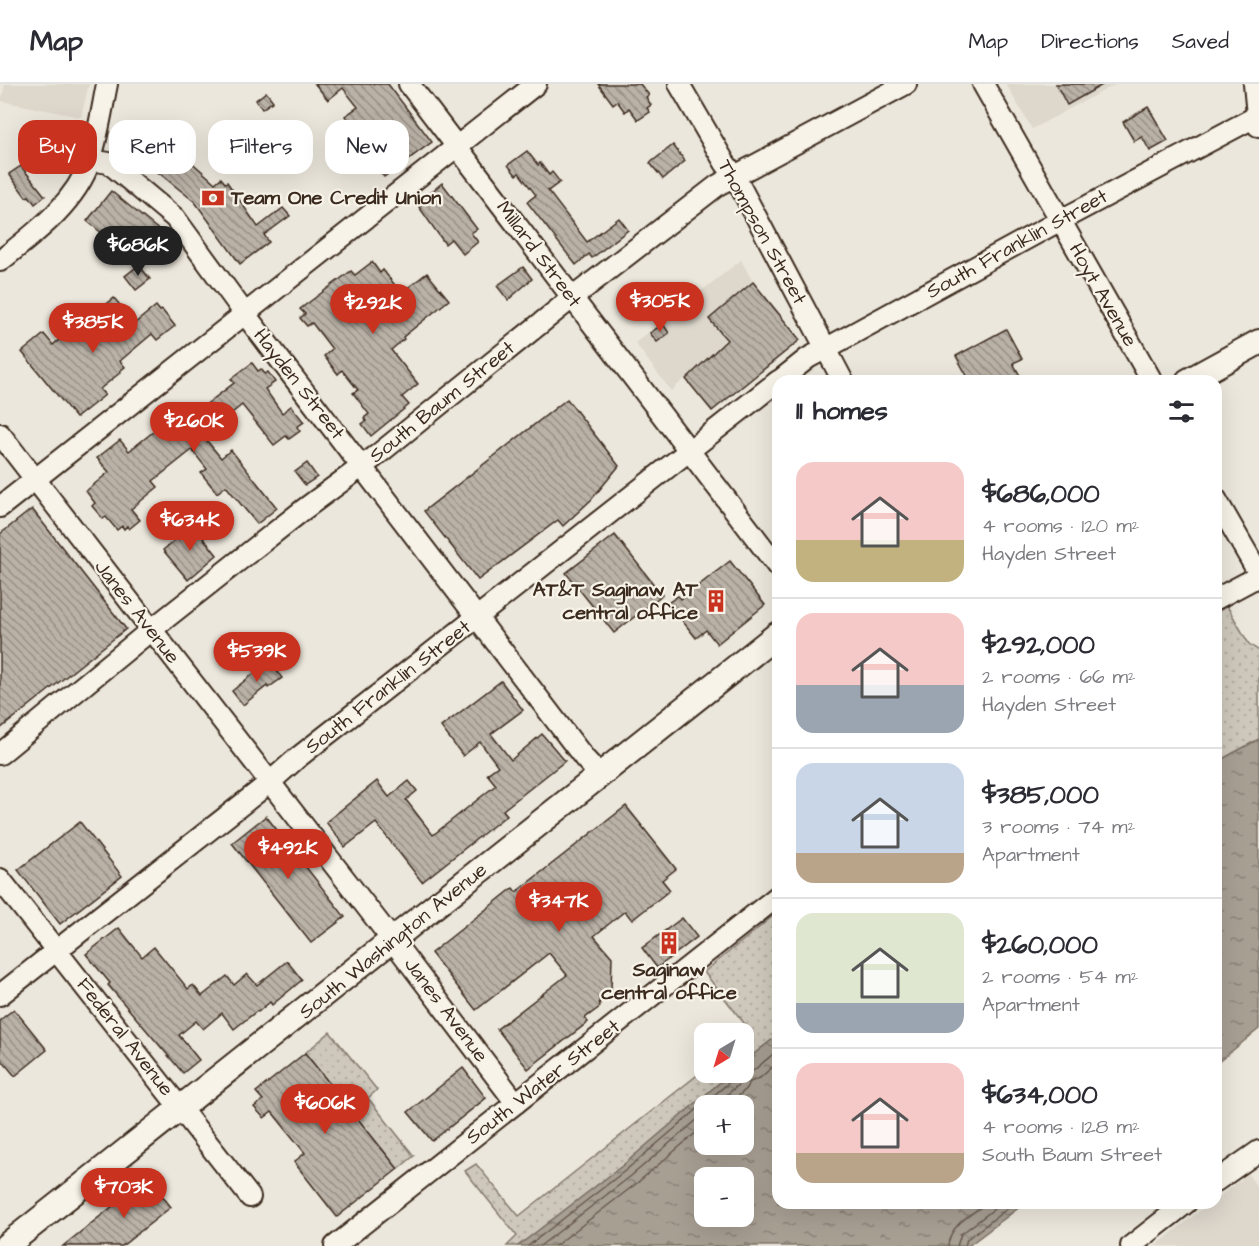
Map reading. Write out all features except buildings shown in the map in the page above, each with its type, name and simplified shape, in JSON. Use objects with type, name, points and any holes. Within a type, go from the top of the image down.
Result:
[{"type":"main road","points":[[1199,375],[1259,342]]},
{"type":"main road","name":"South Washington Avenue","points":[[6,1246],[772,639]]},
{"type":"street","points":[[97,129],[107,84]]},
{"type":"street","name":"Millard Street","points":[[409,84],[772,559]]},
{"type":"street","points":[[0,507],[536,84]]},
{"type":"street","name":"Thompson Street","points":[[680,84],[734,176],[840,375]]},
{"type":"street","name":"South Baum Street","points":[[0,754],[151,630],[303,510],[363,466],[572,298],[718,185],[906,84]]},
{"type":"street","name":"Hoyt Avenue","points":[[983,84],[1149,375]]},
{"type":"street","points":[[1254,84],[1258,120]]},
{"type":"street","name":"South Franklin Street","points":[[787,375],[808,358],[1060,220],[1258,120]]},
{"type":"street","name":"Hayden Street","points":[[97,161],[109,163],[175,218],[476,618],[585,759],[600,775]]},
{"type":"street","points":[[0,261],[60,208],[83,174]]},
{"type":"street","name":"South Franklin Street","points":[[0,995],[269,783],[296,759],[772,387]]},
{"type":"street","name":"Janes Avenue","points":[[0,434],[516,1103]]},
{"type":"street","points":[[1222,510],[1259,575],[1222,596]]},
{"type":"street","name":"Federal Avenue","points":[[0,879],[250,1197]]},
{"type":"street","name":"South Water Street","points":[[335,1246],[772,901]]},
{"type":"street","points":[[1222,1177],[1259,1151]]},
{"type":"street","points":[[1131,1246],[1178,1209]]},
{"type":"shaded area","points":[[5,84],[89,84],[81,117],[1,101]]},
{"type":"shaded area","points":[[1006,84],[1116,84],[1032,129]]},
{"type":"shaded area","points":[[741,260],[753,282],[710,319],[725,339],[722,345],[671,391],[635,343]]},
{"type":"shaded area","points":[[1227,606],[1249,644],[1259,651],[1259,739],[1222,759],[1222,609]]},
{"type":"shaded area","points":[[772,917],[772,1040],[754,1054],[754,1023],[744,1023],[704,972]]},
{"type":"shaded area","points":[[330,1032],[377,1090],[368,1098],[414,1156],[398,1169],[305,1053]]},
{"type":"shaded area","points":[[694,1078],[694,1083],[719,1083],[705,1095],[694,1095],[694,1105],[622,1166],[518,1246],[507,1246],[517,1236],[465,1171],[476,1164],[519,1216]]},
{"type":"shaded area","points":[[1248,1174],[1259,1190],[1259,1246],[1155,1246],[1202,1209],[1222,1209],[1222,1194]]},
{"type":"water","points":[[1259,739],[1259,1029],[1222,1059],[1222,759]]},
{"type":"water","points":[[772,1040],[772,1209],[1017,1209],[968,1246],[518,1246],[622,1166],[694,1105],[694,1155],[754,1155],[754,1095],[705,1095],[719,1083],[754,1083],[754,1054]]},
{"type":"place","name":"Team One Credit Union","points":[[213,198]]},
{"type":"place","name":"AT&T Saginaw AT central office","points":[[716,601]]},
{"type":"place","name":"Saginaw central office","points":[[669,943]]}]
